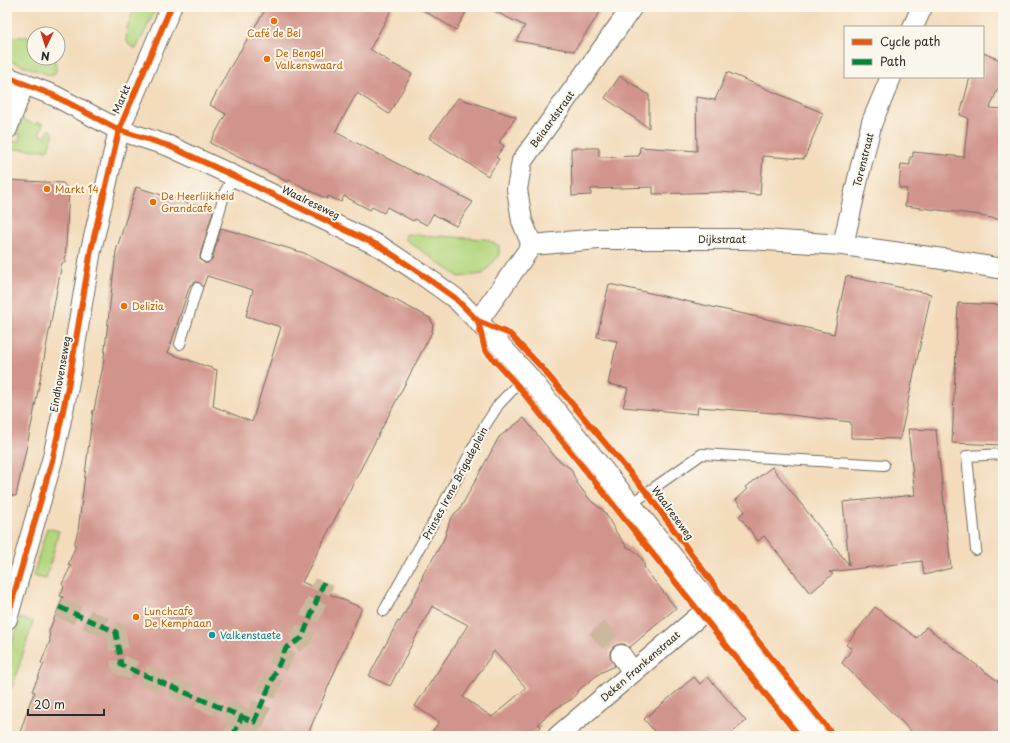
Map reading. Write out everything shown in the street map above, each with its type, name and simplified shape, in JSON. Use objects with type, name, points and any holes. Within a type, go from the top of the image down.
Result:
[{"type":"street","name":"Markt","points":[[7,129],[16,80],[56,96],[119,130],[170,7]]},
{"type":"street","name":"Beiaardstraat","points":[[532,245],[522,221],[517,189],[522,161],[632,7]]},
{"type":"street","points":[[913,26],[922,7]]},
{"type":"street","name":"Torenstraat","points":[[843,246],[872,122],[891,78]]},
{"type":"street","name":"Waalreseweg","points":[[119,130],[169,146],[381,247],[455,298],[529,377],[816,736]]},
{"type":"street","name":"Eindhovenseweg","points":[[7,619],[53,457],[68,387],[91,250],[119,130]]},
{"type":"street","name":"Dijkstraat","points":[[532,245],[598,239],[748,239],[843,246],[950,260],[1003,269]]},
{"type":"street","points":[[478,321],[532,245]]},
{"type":"street","name":"Deken Frankenstraat","points":[[558,736],[711,606]]},
{"type":"street","points":[[621,655],[634,672]]},
{"type":"lane","points":[[206,257],[225,192],[234,176]]},
{"type":"lane","points":[[180,344],[197,288]]},
{"type":"lane","name":"Prinses Irene Brigadeplein","points":[[384,611],[443,505],[484,427],[499,404],[517,386],[529,377]]},
{"type":"lane","points":[[631,504],[702,454],[884,465]]},
{"type":"lane","points":[[976,550],[967,456],[1003,454]]},
{"type":"green space","points":[[136,7],[157,7],[136,49],[128,44],[126,35],[130,20]]},
{"type":"green space","points":[[7,37],[26,37],[26,66],[56,66],[56,72],[52,76],[7,60]]},
{"type":"green space","points":[[22,119],[36,125],[37,122],[43,124],[39,134],[46,137],[49,129],[53,132],[48,149],[9,149],[13,141],[18,142],[21,135],[16,134]]},
{"type":"green space","points":[[406,234],[486,239],[499,246],[499,255],[483,274],[459,277],[405,239]]},
{"type":"green space","points":[[47,528],[59,531],[46,579],[33,576]]},
{"type":"green space","points":[[20,618],[33,622],[12,688],[7,687],[7,659]]},
{"type":"building","points":[[267,7],[393,7],[370,49],[412,74],[389,114],[357,93],[335,132],[473,202],[456,226],[433,214],[427,225],[415,219],[413,221],[387,207],[384,213],[372,207],[370,210],[344,196],[341,202],[328,196],[327,199],[289,180],[288,182],[210,143],[226,114],[210,105],[229,69]]},
{"type":"building","points":[[418,7],[469,7],[456,30]]},
{"type":"building","points":[[486,7],[582,7],[600,12],[574,51],[516,41],[525,26]]},
{"type":"building","points":[[984,53],[1003,61],[1003,76],[990,108],[1003,109],[1003,220],[980,215],[905,206],[907,189],[899,188],[901,164],[910,165],[910,157],[913,157],[913,152],[964,157],[968,118],[960,115],[970,78],[984,78]]},
{"type":"building","points":[[727,72],[823,113],[804,159],[763,156],[760,195],[720,192],[653,194],[653,187],[591,189],[591,195],[572,196],[571,148],[599,148],[599,157],[639,156],[640,147],[697,151],[696,97],[715,100]]},
{"type":"building","points":[[620,76],[649,95],[649,128],[605,98]]},
{"type":"building","points":[[458,98],[516,117],[499,142],[504,146],[496,157],[499,159],[488,176],[429,138]]},
{"type":"building","points":[[7,180],[63,183],[69,190],[65,263],[62,263],[33,417],[16,496],[7,495],[7,258],[9,215],[7,215]]},
{"type":"building","points":[[136,187],[213,211],[200,255],[200,259],[204,263],[208,263],[212,259],[221,228],[304,253],[430,318],[433,324],[432,332],[302,582],[362,608],[307,736],[19,736],[30,702],[35,692],[32,691],[44,664],[41,663],[50,641],[49,631],[63,597],[60,596],[64,587],[62,584],[71,566],[68,565],[76,545],[74,545],[78,531],[93,410],[103,366],[116,251]],"holes":[[[207,276],[253,290],[246,316],[281,327],[252,422],[213,406],[217,370],[168,353],[190,285],[198,282],[203,287]]]},
{"type":"building","points":[[846,276],[931,294],[900,439],[851,438],[851,422],[774,413],[698,407],[697,414],[623,407],[628,388],[608,384],[617,341],[597,337],[609,284],[834,334]]},
{"type":"building","points":[[958,303],[1003,305],[1003,445],[952,443]]},
{"type":"building","points":[[524,418],[556,458],[571,469],[577,483],[591,501],[604,511],[627,547],[632,549],[643,560],[645,569],[676,608],[629,648],[625,644],[614,646],[610,651],[610,656],[615,666],[600,673],[579,690],[572,699],[555,709],[538,723],[541,727],[530,736],[429,736],[439,722],[415,706],[468,625],[432,606],[390,686],[369,676],[398,621],[400,622],[419,587],[424,572],[444,539],[450,520],[460,509],[499,437]],"holes":[[[494,651],[526,688],[492,717],[463,697]]]},
{"type":"building","points":[[908,429],[936,430],[951,568],[924,575],[922,561],[829,572],[833,574],[810,593],[764,536],[758,541],[739,516],[745,511],[736,500],[748,489],[746,487],[772,467],[849,565],[843,502],[915,495]]},
{"type":"building","points":[[875,607],[917,638],[926,627],[1003,685],[1003,736],[916,736],[842,663],[852,649],[846,645]]},
{"type":"building","points":[[694,677],[700,684],[708,677],[746,721],[728,736],[658,736],[644,719]]},
{"type":"tunnel","points":[[59,607],[116,632],[121,665],[254,722],[286,648],[302,638],[324,582]]},
{"type":"tunnel","points":[[597,627],[621,655]]},
{"type":"tunnel","points":[[233,736],[242,716]]},
{"type":"marked path","points":[[59,607],[116,632],[121,665],[254,722],[286,648],[302,638],[324,582]]},
{"type":"marked path","points":[[233,736],[242,716]]},
{"type":"cycle path","points":[[7,619],[53,457],[68,387],[91,250],[119,130],[171,7]]},
{"type":"cycle path","points":[[7,77],[55,96],[119,130],[169,146],[381,247],[455,298],[478,321],[510,334],[542,368],[647,493],[722,596],[834,736]]},
{"type":"cycle path","points":[[478,321],[485,350],[517,385],[799,736]]},
{"type":"place","name":"Café de Bel","points":[[274,21]]},
{"type":"place","name":"De Bengel Valkenswaard","points":[[267,59]]},
{"type":"place","name":"Markt 14","points":[[47,189]]},
{"type":"place","name":"De Heerlijkheid Grandcafe","points":[[153,202]]},
{"type":"place","name":"Delizia","points":[[124,306]]},
{"type":"place","name":"Lunchcafe De Kemphaan","points":[[136,617]]},
{"type":"place","name":"Valkenstaete","points":[[212,635]]}]
